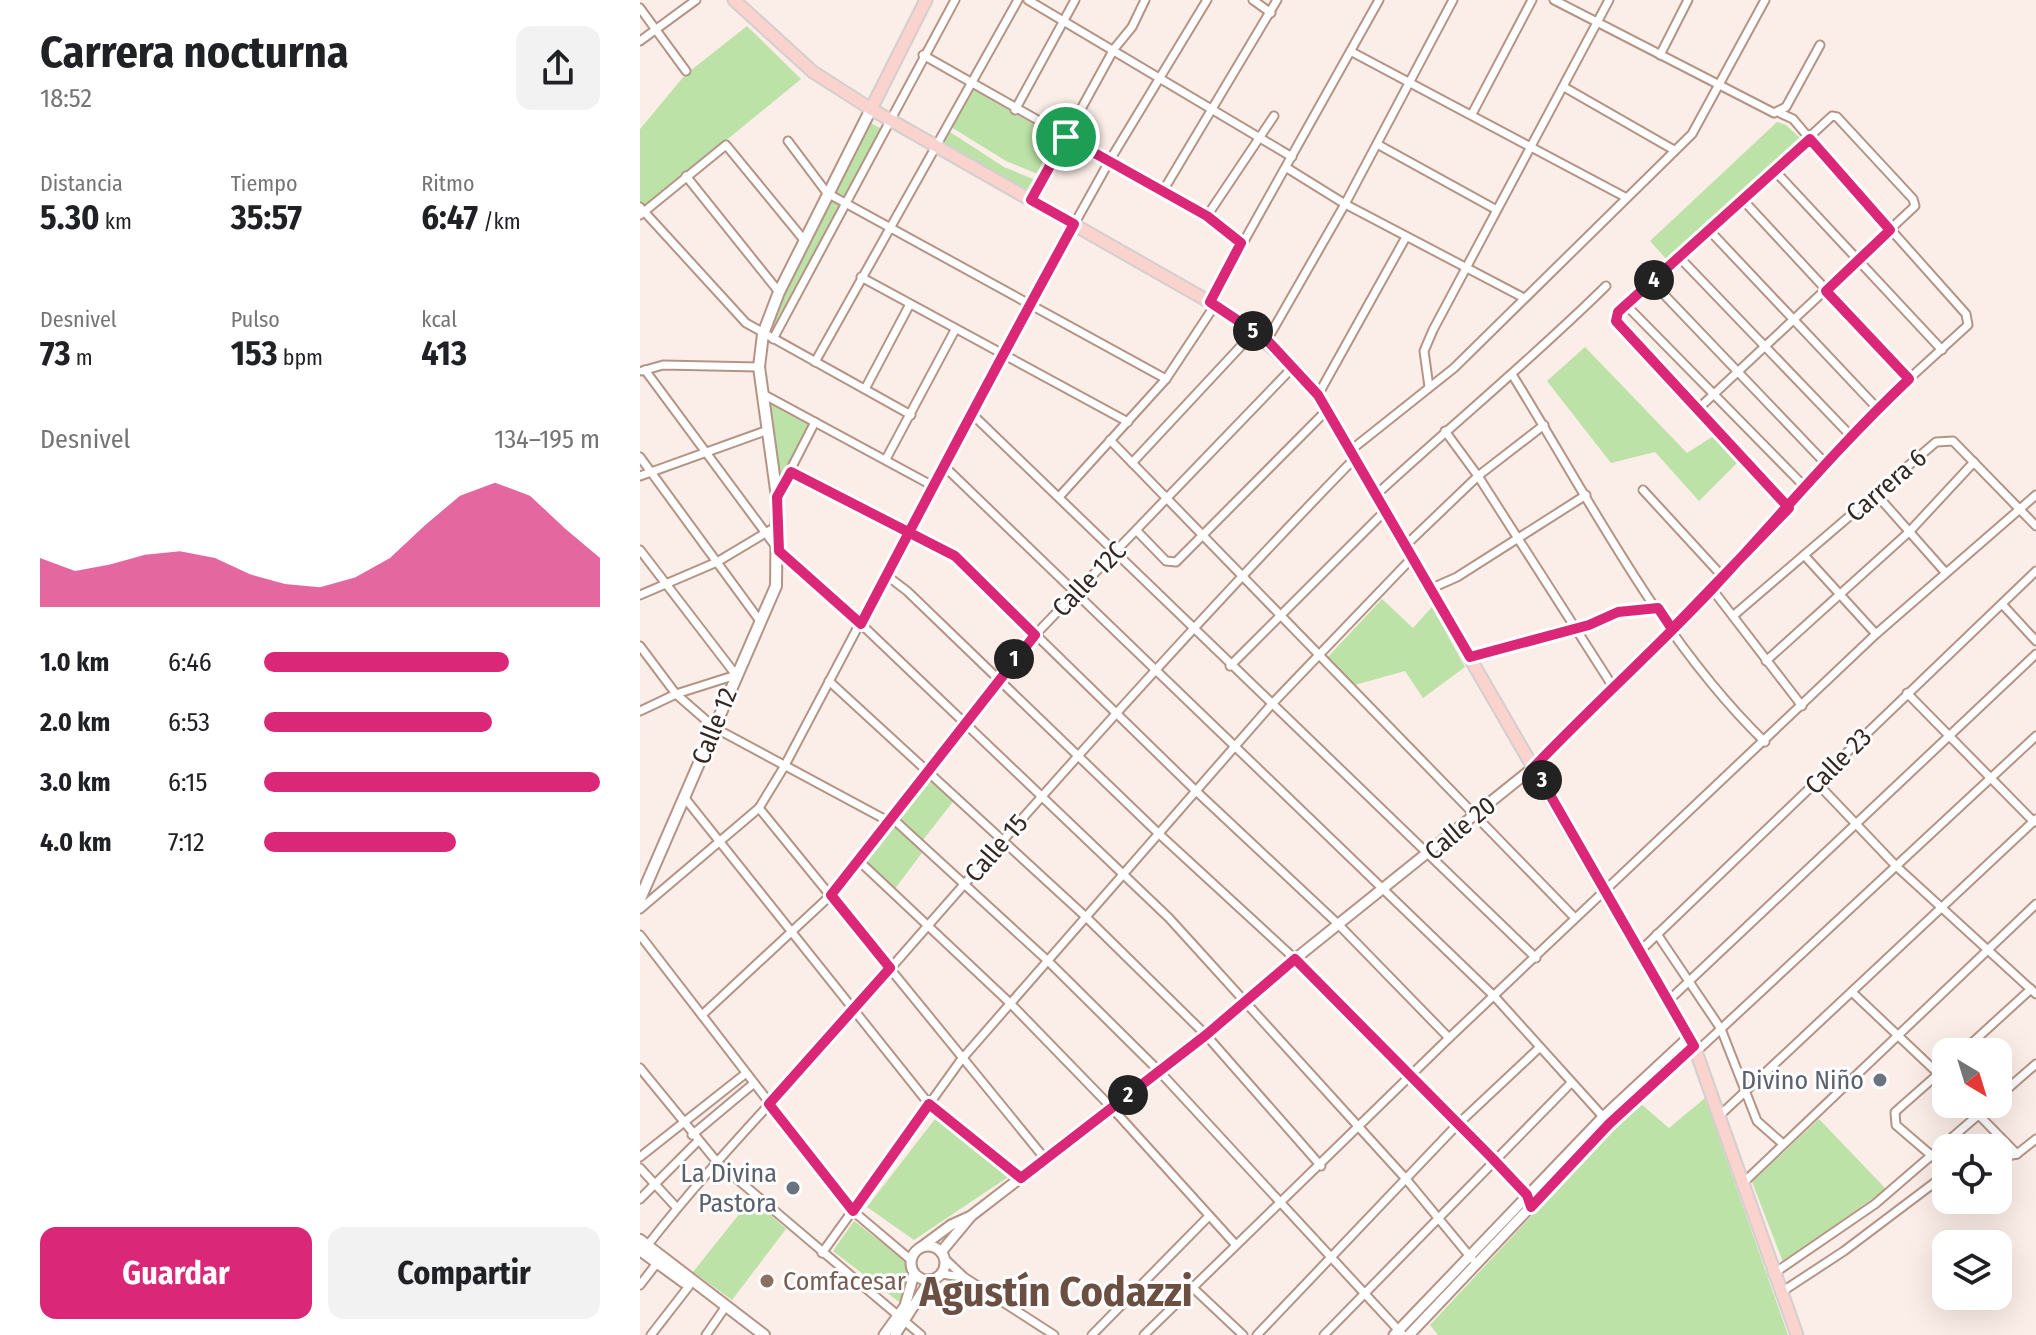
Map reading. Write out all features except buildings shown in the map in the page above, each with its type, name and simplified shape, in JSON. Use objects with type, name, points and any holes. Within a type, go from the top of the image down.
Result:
[{"type":"main road","points":[[734,0],[813,72],[871,109],[1255,331],[1294,366],[1318,395],[1693,1045],[1797,1335]]},
{"type":"main road","points":[[871,109],[926,0]]},
{"type":"main road","name":"Calle 12","points":[[640,899],[776,586],[779,551],[777,497],[759,367],[779,292],[871,109]]},
{"type":"main road","points":[[642,1245],[657,1263],[764,1335]]},
{"type":"main road","points":[[642,1245],[754,1335]]},
{"type":"street","points":[[640,41],[696,0]]},
{"type":"street","points":[[768,337],[955,0]]},
{"type":"street","points":[[815,362],[1018,0]]},
{"type":"street","points":[[1028,0],[1211,106],[1292,157]]},
{"type":"street","points":[[1015,110],[1075,0]]},
{"type":"street","points":[[1031,200],[1114,49],[1132,27],[1145,0]]},
{"type":"street","points":[[640,909],[759,808],[861,624],[1029,305],[1110,160],[1207,0]]},
{"type":"street","points":[[1253,0],[1271,13]]},
{"type":"street","points":[[1163,191],[1277,0]]},
{"type":"street","points":[[1059,497],[1166,379],[1212,304],[1241,243],[1287,168],[1379,0]]},
{"type":"street","points":[[1267,340],[1345,204],[1453,0]]},
{"type":"street","points":[[1472,114],[1532,0]]},
{"type":"street","points":[[1554,0],[1767,111],[1793,119],[1890,230]]},
{"type":"street","points":[[1429,387],[1424,351],[1495,209],[1609,0]]},
{"type":"street","points":[[1660,55],[1688,0]]},
{"type":"street","name":"Calle 15","points":[[642,1245],[854,1011],[1001,840],[1353,454],[1454,368],[1692,134],[1721,86],[1765,0]]},
{"type":"street","points":[[640,8],[686,71]]},
{"type":"street","points":[[1780,113],[1820,45]]},
{"type":"street","points":[[1352,52],[1625,197]]},
{"type":"street","points":[[923,55],[1015,110],[1207,216],[1241,243]]},
{"type":"street","points":[[1564,87],[1674,150]]},
{"type":"street","points":[[1207,216],[1274,116]]},
{"type":"street","points":[[1699,408],[1915,206],[1913,199],[1837,117],[1832,116],[1626,305],[1616,321],[1789,508]]},
{"type":"street","points":[[788,141],[827,193],[1166,379]]},
{"type":"street","points":[[1377,144],[1495,209]]},
{"type":"street","points":[[804,240],[726,145],[642,211],[746,323],[911,415]]},
{"type":"street","points":[[1287,168],[1465,270],[1524,298]]},
{"type":"street","points":[[1775,171],[1942,350]]},
{"type":"street","points":[[686,176],[779,292]]},
{"type":"street","points":[[1743,200],[1909,379]]},
{"type":"street","points":[[1709,230],[1877,408]]},
{"type":"street","name":"Calle 20","points":[[920,1248],[951,1225],[971,1216],[1206,1035],[1295,959],[1534,767],[1615,690],[1712,589],[1877,408],[1942,350],[1969,320],[1890,230]]},
{"type":"street","points":[[1318,395],[1406,237]]},
{"type":"street","points":[[1679,257],[1851,436]]},
{"type":"street","points":[[861,277],[1128,422]]},
{"type":"street","points":[[1652,282],[1826,464]]},
{"type":"street","points":[[1377,494],[1445,431],[1513,376],[1606,286]]},
{"type":"street","points":[[865,389],[910,304]]},
{"type":"street","points":[[1626,305],[1805,487]]},
{"type":"street","points":[[886,459],[955,330]]},
{"type":"street","points":[[1132,463],[1255,331]]},
{"type":"street","points":[[759,367],[663,365],[642,371],[706,451],[779,551],[861,624],[1039,798],[1169,918],[1406,1179],[1474,1261]]},
{"type":"street","name":"Calle 12C","points":[[702,1015],[831,895],[998,677],[1074,593],[1294,366]]},
{"type":"street","points":[[1513,376],[1672,629],[1721,696],[1765,742]]},
{"type":"street","points":[[763,394],[933,486]]},
{"type":"street","points":[[1137,531],[1172,564],[1327,410]]},
{"type":"street","points":[[971,413],[1536,958]]},
{"type":"street","points":[[777,497],[815,422]]},
{"type":"street","points":[[1406,545],[1478,476],[1544,425]]},
{"type":"street","points":[[640,476],[768,430]]},
{"type":"street","points":[[1445,431],[1478,476],[1615,690]]},
{"type":"street","name":"Carrera 6","points":[[1733,616],[1936,442],[1945,439],[1953,441],[2036,526]]},
{"type":"street","points":[[1110,440],[1575,918]]},
{"type":"street","points":[[640,457],[760,621]]},
{"type":"street","points":[[1766,661],[1909,532],[1974,462]]},
{"type":"street","points":[[945,467],[1495,997],[1606,1120]]},
{"type":"street","points":[[791,472],[955,556],[1196,791],[1338,924],[1449,1038]]},
{"type":"street","points":[[1643,490],[1723,577]]},
{"type":"street","points":[[1876,494],[1945,572]]},
{"type":"street","points":[[1430,589],[1457,577],[1586,495]]},
{"type":"street","points":[[1144,1335],[1191,1286],[1321,1166],[1449,1038],[1876,634],[2036,495]]},
{"type":"street","points":[[1230,666],[1386,510]]},
{"type":"street","points":[[640,595],[717,562],[766,536],[777,526]]},
{"type":"street","points":[[640,550],[736,675],[676,694],[640,711]]},
{"type":"street","points":[[1804,555],[1876,634]]},
{"type":"street","points":[[822,1253],[961,1060],[1271,705],[1412,558]]},
{"type":"street","name":"Calle 23","points":[[1640,951],[2036,571]]},
{"type":"street","points":[[886,575],[1295,959],[1493,1159],[1527,1195],[1531,1207]]},
{"type":"street","points":[[1712,589],[1802,706]]},
{"type":"street","points":[[2002,604],[2036,641]]},
{"type":"street","points":[[1470,657],[1577,629],[1618,612],[1658,608]]},
{"type":"street","points":[[640,646],[676,694],[715,728],[784,767],[890,819],[965,884],[1159,1071],[1398,1334],[1531,1207],[1606,1120]]},
{"type":"street","points":[[1667,1002],[2036,654]]},
{"type":"street","points":[[829,681],[1086,917],[1206,1035],[1321,1166]]},
{"type":"street","points":[[1719,1116],[2035,822],[1907,693]]},
{"type":"street","points":[[1409,1335],[1527,1195],[1606,1120],[1693,1045],[1721,1029],[2036,736]]},
{"type":"street","points":[[1817,783],[1896,866],[1988,946],[2034,992],[1979,1038]]},
{"type":"street","points":[[684,797],[929,1104],[1021,1178]]},
{"type":"street","points":[[759,808],[961,1060],[1046,1160]]},
{"type":"street","points":[[857,859],[1011,1004],[1112,1108],[1235,1244]]},
{"type":"street","points":[[1742,1184],[1988,946],[2036,904]]},
{"type":"street","points":[[1657,934],[1721,1029],[1748,1090],[1757,1121],[1782,1143]]},
{"type":"street","points":[[640,935],[853,1211],[911,1260],[914,1274],[895,1335]]},
{"type":"street","points":[[1853,993],[1932,1067]]},
{"type":"street","points":[[1257,1335],[1457,1125],[1539,1048]]},
{"type":"street","points":[[2012,1085],[2036,1064]]},
{"type":"street","points":[[640,1068],[717,1162],[921,1335]]},
{"type":"street","points":[[640,1157],[745,1074]]},
{"type":"street","points":[[1773,1274],[1875,1204],[1932,1156],[1896,1125],[1893,1118],[1895,1112],[1932,1080]]},
{"type":"street","points":[[1324,1335],[1493,1159],[1571,1083]]},
{"type":"street","points":[[640,1199],[695,1138],[753,1084]]},
{"type":"street","points":[[1957,1134],[1975,1118]]},
{"type":"street","points":[[1981,1118],[2017,1154]]},
{"type":"street","points":[[2012,1155],[2036,1139]]},
{"type":"street","points":[[640,1168],[677,1208]]},
{"type":"street","points":[[1780,1293],[1844,1251],[1932,1185]]},
{"type":"street","name":"Calle 20","points":[[943,1256],[971,1216]]},
{"type":"street","points":[[1092,1335],[1209,1216]]},
{"type":"street","points":[[911,1260],[920,1248],[928,1246],[964,1277],[1042,1332],[1054,1335]]},
{"type":"street","points":[[942,1274],[943,1256]]},
{"type":"street","points":[[640,1285],[657,1263]]},
{"type":"street","points":[[914,1274],[930,1280]]},
{"type":"street","points":[[884,1335],[902,1319],[930,1280],[942,1274],[964,1277]]},
{"type":"street","points":[[651,1335],[689,1286]]},
{"type":"street","points":[[1191,1286],[1243,1335]]},
{"type":"street","points":[[706,1335],[724,1309]]},
{"type":"green space","points":[[747,26],[801,79],[646,206],[640,203],[640,129],[685,75]]},
{"type":"green space","points":[[972,88],[1061,140],[1040,175],[1006,161],[951,127]]},
{"type":"green space","points":[[869,122],[882,129],[843,200],[832,193]]},
{"type":"green space","points":[[1777,122],[1786,125],[1803,141],[1668,261],[1650,241]]},
{"type":"green space","points":[[947,130],[1004,167],[1038,181],[1031,193],[941,142]]},
{"type":"green space","points":[[828,199],[840,206],[772,336],[767,333]]},
{"type":"green space","points":[[1585,347],[1687,453],[1715,435],[1739,461],[1699,501],[1655,452],[1611,463],[1547,381]]},
{"type":"green space","points":[[768,399],[811,423],[779,487]]},
{"type":"green space","points":[[1382,599],[1413,628],[1432,607],[1465,667],[1423,698],[1405,671],[1351,686],[1327,658]]},
{"type":"green space","points":[[929,775],[955,799],[923,840],[897,817]]},
{"type":"green space","points":[[891,822],[924,850],[894,890],[861,859]]},
{"type":"green space","points":[[1705,1098],[1788,1335],[1438,1335],[1430,1325],[1588,1155],[1641,1104],[1669,1128]]},
{"type":"green space","points":[[935,1119],[1008,1177],[914,1240],[867,1207]]},
{"type":"green space","points":[[1819,1119],[1886,1189],[1783,1262],[1752,1182]]},
{"type":"green space","points":[[752,1198],[786,1229],[732,1300],[693,1272]]},
{"type":"green space","points":[[854,1221],[908,1263],[910,1276],[903,1305],[833,1251]]},
{"type":"place","name":"Divino Niño","points":[[1880,1080]]},
{"type":"place","name":"La Divina Pastora","points":[[793,1188]]},
{"type":"place","name":"Comfacesar","points":[[767,1281]]},
{"type":"district","name":"Agustín Codazzi","points":[[1056,1291]]},
{"type":"route","points":[[1066,137],[1031,200],[1074,224],[1002,354],[945,467],[908,532],[861,624],[779,551],[777,497],[791,472],[849,502],[908,532],[955,556],[1035,635],[998,677],[831,895],[890,968],[769,1104],[853,1211],[929,1104],[1021,1178],[1206,1035],[1295,959],[1493,1159],[1527,1195],[1531,1207],[1609,1124],[1694,1046],[1534,767],[1615,690],[1672,629],[1789,508],[1834,453],[1909,379],[1826,291],[1890,230],[1810,139],[1618,312],[1616,321],[1789,508],[1712,589],[1672,629],[1658,608],[1632,609],[1589,625],[1470,657],[1318,395],[1267,340],[1210,302],[1241,243],[1207,216],[1066,137]]}]
